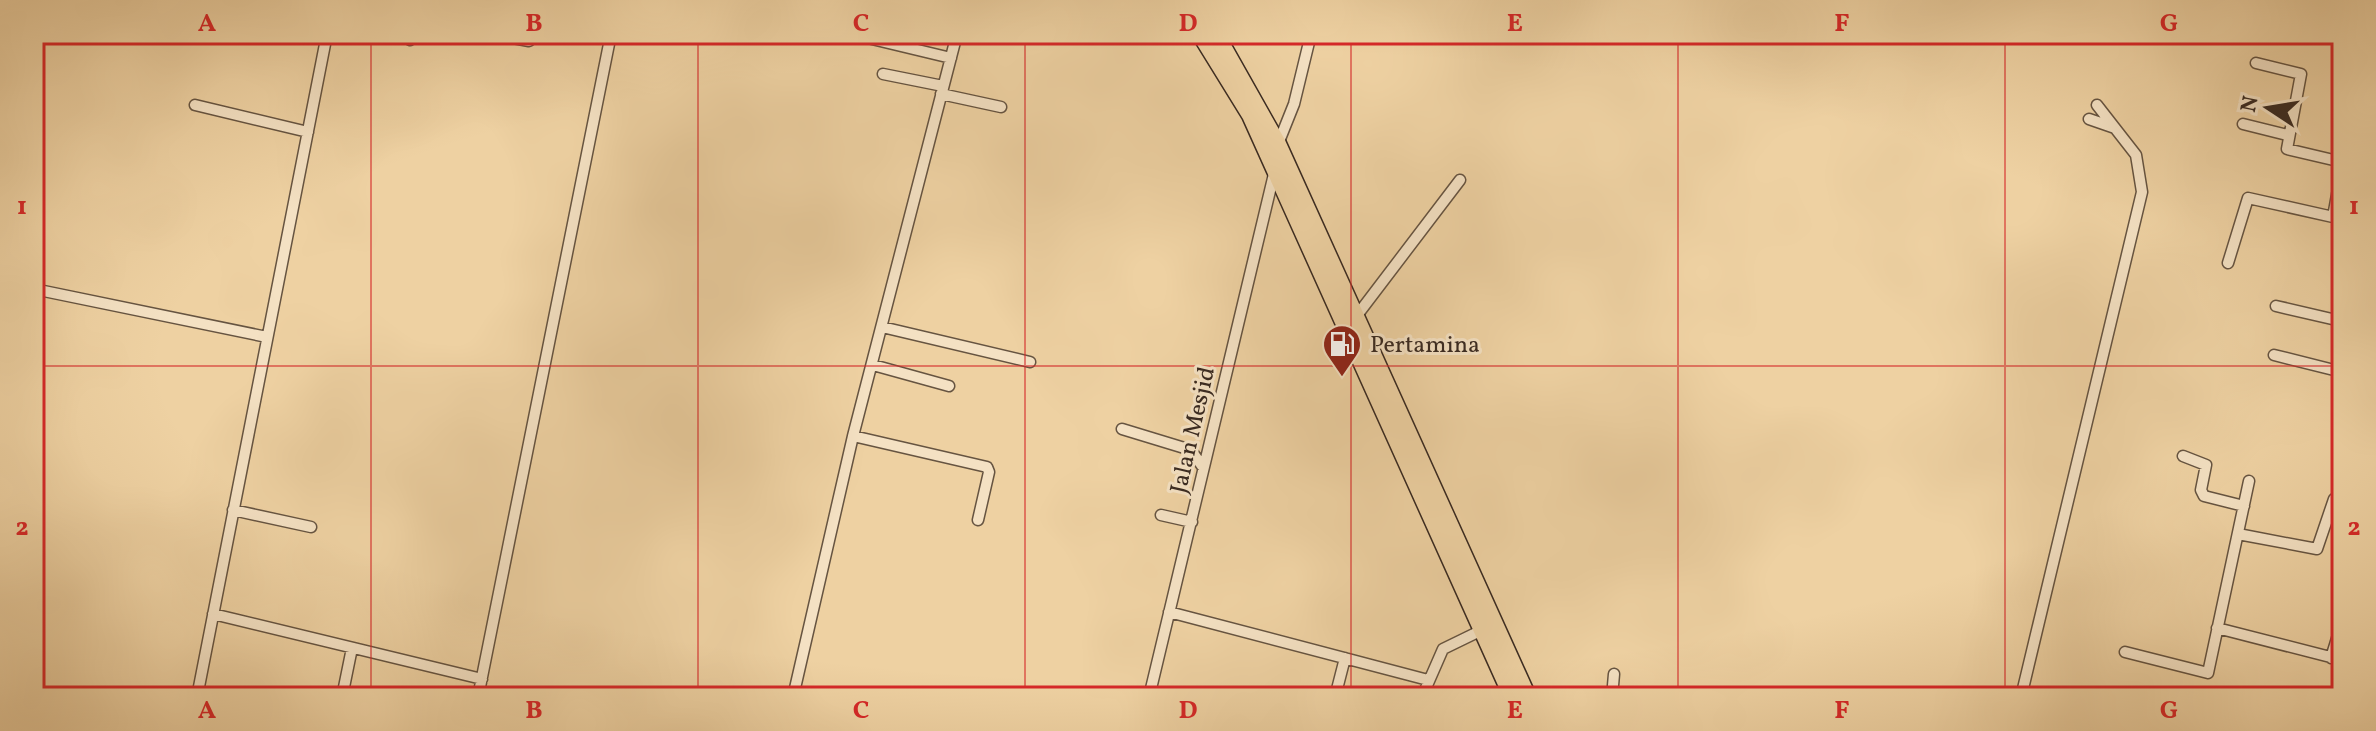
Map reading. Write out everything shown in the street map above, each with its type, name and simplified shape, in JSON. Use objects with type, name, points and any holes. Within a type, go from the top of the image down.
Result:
[{"type":"highway","points":[[1200,34],[1239,93],[1480,631],[1528,697]]},
{"type":"highway","points":[[1216,34],[1278,144],[1509,674],[1512,697]]},
{"type":"street","points":[[197,697],[327,34]]},
{"type":"street","points":[[491,34],[529,41],[530,34]]},
{"type":"street","points":[[478,697],[611,34]]},
{"type":"street","points":[[851,34],[951,58]]},
{"type":"street","points":[[793,697],[853,436],[957,34]]},
{"type":"street","points":[[1278,144],[1294,104],[1311,34]]},
{"type":"street","points":[[2228,263],[2248,198],[2338,218],[2342,164],[2290,151],[2286,146],[2301,74],[2256,63]]},
{"type":"street","points":[[883,74],[1001,107]]},
{"type":"street","points":[[195,105],[308,132]]},
{"type":"street","points":[[2021,697],[2142,192],[2136,155],[2097,105]]},
{"type":"street","points":[[2089,119],[2117,129]]},
{"type":"street","points":[[2243,124],[2287,135]]},
{"type":"street","name":"Jalan Mesjid","points":[[1149,697],[1274,172]]},
{"type":"street","points":[[1355,318],[1460,180]]},
{"type":"street","points":[[34,289],[267,337]]},
{"type":"street","points":[[2276,306],[2332,319],[2342,315]]},
{"type":"street","points":[[882,327],[1030,362]]},
{"type":"street","points":[[2274,355],[2342,372]]},
{"type":"street","points":[[873,365],[949,386]]},
{"type":"street","points":[[1122,429],[1191,450],[1202,466]]},
{"type":"street","points":[[853,436],[987,467],[989,472],[978,520]]},
{"type":"street","points":[[2183,456],[2206,465],[2201,490],[2204,496],[2244,506]]},
{"type":"street","points":[[2125,652],[2207,673],[2249,481]]},
{"type":"street","points":[[2238,534],[2317,549],[2334,499],[2342,494]]},
{"type":"street","points":[[233,510],[311,527]]},
{"type":"street","points":[[1161,515],[1192,522]]},
{"type":"street","points":[[1169,612],[1428,680]]},
{"type":"street","points":[[213,614],[482,679]]},
{"type":"street","points":[[2217,628],[2337,659],[2342,622]]},
{"type":"street","points":[[1422,697],[1443,649],[1480,631]]},
{"type":"street","points":[[342,697],[352,648]]},
{"type":"street","points":[[1335,697],[1345,658]]},
{"type":"street","points":[[1612,697],[1614,674]]},
{"type":"place","name":"Pertamina","points":[[1342,378]]}]
